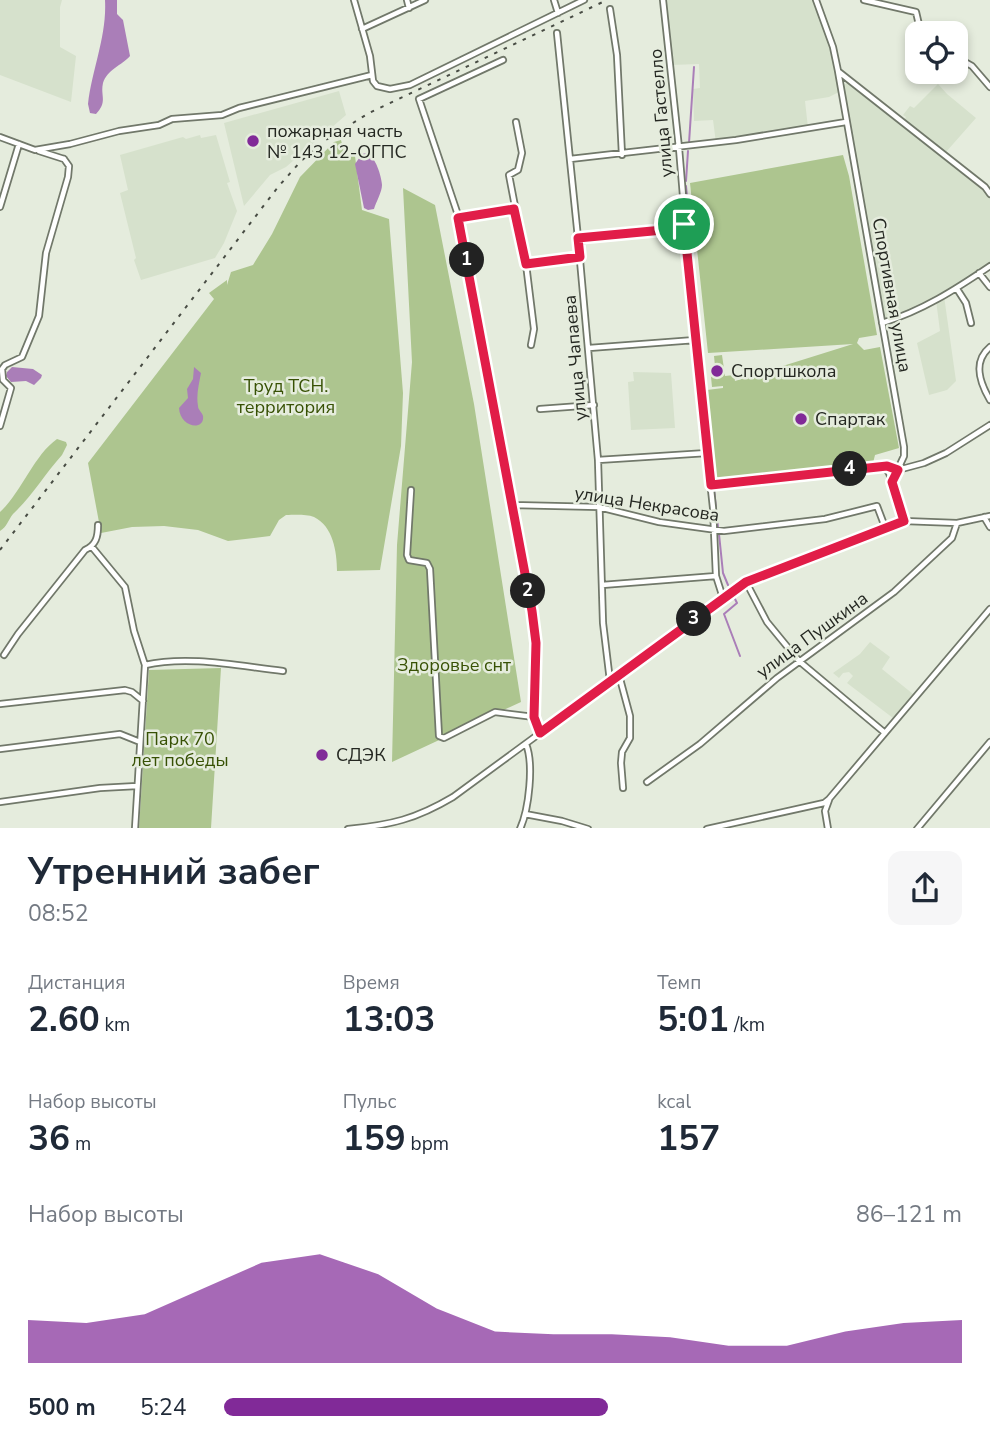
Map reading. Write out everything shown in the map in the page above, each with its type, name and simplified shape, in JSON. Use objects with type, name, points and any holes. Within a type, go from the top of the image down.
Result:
[{"type":"street","points":[[354,0],[370,56],[374,84],[380,88],[404,87],[584,0]]},
{"type":"street","points":[[407,0],[409,8]]},
{"type":"street","points":[[362,29],[425,0]]},
{"type":"street","points":[[554,0],[558,13]]},
{"type":"street","name":"улица Гастелло","points":[[663,0],[711,485],[716,576],[723,598]]},
{"type":"street","name":"Спортивная улица","points":[[816,0],[833,47],[838,71],[904,456]]},
{"type":"street","points":[[864,0],[916,12],[918,21]]},
{"type":"street","points":[[610,9],[617,55],[622,155]]},
{"type":"street","name":"улица Чапаева","points":[[556,33],[594,405],[606,659],[610,681]]},
{"type":"street","points":[[503,60],[419,99],[458,218],[535,635],[534,717],[540,733]]},
{"type":"street","points":[[968,64],[990,87]]},
{"type":"street","points":[[838,71],[985,187],[990,194]]},
{"type":"street","points":[[35,150],[159,125],[172,119],[222,115],[372,75]]},
{"type":"street","points":[[841,90],[845,83],[850,82]]},
{"type":"street","points":[[516,122],[522,153],[518,170],[509,175],[526,264],[534,329],[531,345]]},
{"type":"street","points":[[570,159],[679,148],[846,122]]},
{"type":"street","points":[[0,137],[64,159],[69,166],[46,253],[38,316],[22,357],[2,369],[3,380],[11,388],[0,426]]},
{"type":"street","points":[[0,207],[19,144]]},
{"type":"street","points":[[64,159],[70,144]]},
{"type":"street","points":[[458,218],[514,209]]},
{"type":"street","points":[[578,238],[663,230],[684,224]]},
{"type":"street","points":[[526,264],[580,257]]},
{"type":"street","points":[[882,323],[957,289],[990,265]]},
{"type":"street","points":[[979,273],[990,288]]},
{"type":"street","points":[[957,289],[966,303],[971,323]]},
{"type":"street","points":[[589,348],[695,340]]},
{"type":"street","points":[[990,347],[983,353],[978,368],[990,400]]},
{"type":"street","points":[[540,409],[594,405]]},
{"type":"street","points":[[711,485],[881,465],[898,470],[946,453],[990,425]]},
{"type":"street","points":[[598,460],[707,453]]},
{"type":"street","points":[[892,482],[904,456],[918,465]]},
{"type":"street","points":[[881,465],[886,468],[892,482],[904,521]]},
{"type":"street","points":[[411,490],[407,555],[409,561],[426,563],[430,569],[439,736],[444,738],[495,712],[534,717]]},
{"type":"street","name":"улица Некрасова","points":[[512,505],[599,507],[659,522],[715,530],[825,519],[877,506],[885,527]]},
{"type":"street","points":[[348,828],[396,823],[429,811],[453,797],[746,582],[904,521],[957,523],[987,517],[990,527]]},
{"type":"street","name":"улица Пушкина","points":[[647,782],[700,744],[748,700],[894,592],[952,538],[957,523]]},
{"type":"street","points":[[4,654],[85,550],[92,547],[98,535],[98,526]]},
{"type":"street","points":[[92,547],[125,587],[134,631],[145,665],[135,828]]},
{"type":"street","points":[[602,585],[716,576]]},
{"type":"street","points":[[746,582],[767,622],[799,661],[885,733]]},
{"type":"street","points":[[825,811],[829,799],[990,609]]},
{"type":"street","points":[[145,665],[157,662],[216,662],[282,671]]},
{"type":"street","points":[[619,675],[630,716],[630,733],[621,757],[623,788]]},
{"type":"street","points":[[0,704],[125,690],[144,702]]},
{"type":"street","points":[[0,749],[120,734],[140,742]]},
{"type":"street","points":[[917,828],[990,742]]},
{"type":"street","points":[[520,828],[526,814],[530,756],[526,744]]},
{"type":"street","points":[[0,802],[100,788],[137,786]]},
{"type":"street","points":[[707,828],[818,804],[829,799]]},
{"type":"street","points":[[818,804],[822,805],[825,811],[828,828]]},
{"type":"street","points":[[526,814],[588,828]]},
{"type":"shaded area","points":[[0,0],[62,0],[60,47],[76,56],[71,102],[0,75]]},
{"type":"shaded area","points":[[105,0],[117,0],[117,14],[123,20],[130,56],[105,78],[102,88],[103,102],[96,114],[90,113],[88,104],[104,27]]},
{"type":"shaded area","points":[[663,0],[816,0],[828,31],[842,89],[850,82],[990,194],[990,266],[944,296],[956,381],[947,390],[929,395],[917,343],[940,331],[936,300],[882,323],[841,91],[829,97],[805,101],[808,128],[716,143],[713,120],[694,121],[693,89],[700,88],[699,64],[671,65]]},
{"type":"shaded area","points":[[938,84],[976,118],[946,152],[904,120],[906,117],[903,115],[910,106],[914,108]]},
{"type":"shaded area","points":[[339,91],[346,115],[286,167],[270,175],[244,206],[224,123]]},
{"type":"shaded area","points":[[200,135],[201,138],[216,135],[230,182],[227,183],[237,211],[224,243],[215,258],[141,280],[134,260],[136,258],[120,193],[128,190],[120,155],[183,137],[186,139]]},
{"type":"shaded area","points":[[367,153],[375,163],[382,185],[374,209],[368,210],[364,208],[355,164],[362,154]]},
{"type":"shaded area","points":[[12,367],[33,369],[42,375],[34,385],[26,381],[11,382],[6,376]]},
{"type":"shaded area","points":[[194,367],[201,373],[197,402],[203,421],[197,425],[183,420],[179,408],[188,398],[187,389],[193,379]]},
{"type":"shaded area","points":[[633,372],[671,373],[675,428],[631,430],[628,382],[634,381]]},
{"type":"shaded area","points":[[870,642],[890,657],[882,669],[913,694],[893,718],[847,683],[853,676],[849,672],[843,673],[839,678],[833,673],[860,654]]},
{"type":"green space","name":"Труд ТСН. территория","points":[[341,140],[345,156],[355,156],[362,210],[389,219],[403,393],[401,446],[380,570],[337,571],[335,548],[330,533],[320,521],[307,515],[286,515],[279,520],[270,536],[228,541],[198,530],[164,526],[132,527],[101,533],[88,463],[214,299],[209,293],[227,280],[227,285],[231,272],[253,265],[272,234],[300,177],[334,142]]},
{"type":"green space","points":[[843,155],[877,335],[859,338],[857,343],[864,350],[880,347],[899,448],[875,455],[873,463],[716,481],[707,390],[723,386],[712,387],[710,367],[715,366],[714,356],[722,355],[725,376],[734,375],[735,381],[853,344],[708,353],[690,183]]},
{"type":"green space","name":"Здоровье снт","points":[[403,188],[435,205],[474,404],[521,702],[392,762],[397,545],[412,362]]},
{"type":"green space","points":[[57,439],[67,445],[62,455],[0,531],[0,512],[15,495],[41,454]]},
{"type":"green space","name":"Парк 70 лет победы","points":[[221,668],[211,828],[139,828],[149,670]]},
{"type":"waterway","points":[[689,143],[694,67]]},
{"type":"waterway","points":[[686,181],[688,151]]},
{"type":"waterway","points":[[686,186],[713,481]]},
{"type":"waterway","points":[[714,489],[718,527]]},
{"type":"waterway","points":[[719,534],[723,573],[728,585]]},
{"type":"waterway","points":[[734,597],[737,603],[724,614],[740,656]]},
{"type":"railway","points":[[0,550],[278,187],[301,161],[324,141],[369,113],[607,0]]},
{"type":"place","name":"пожарная часть № 143 12-ОГПС","points":[[253,141]]},
{"type":"place","name":"Спортшкола","points":[[717,371]]},
{"type":"place","name":"Спартак","points":[[801,419]]},
{"type":"place","name":"СДЭК","points":[[322,755]]},
{"type":"route","points":[[514,209],[526,264],[580,257],[578,238],[663,230],[684,224],[711,485],[887,466],[898,470],[892,482],[904,521],[746,582],[540,733],[534,717],[536,643],[532,611],[458,218],[514,209]]}]
